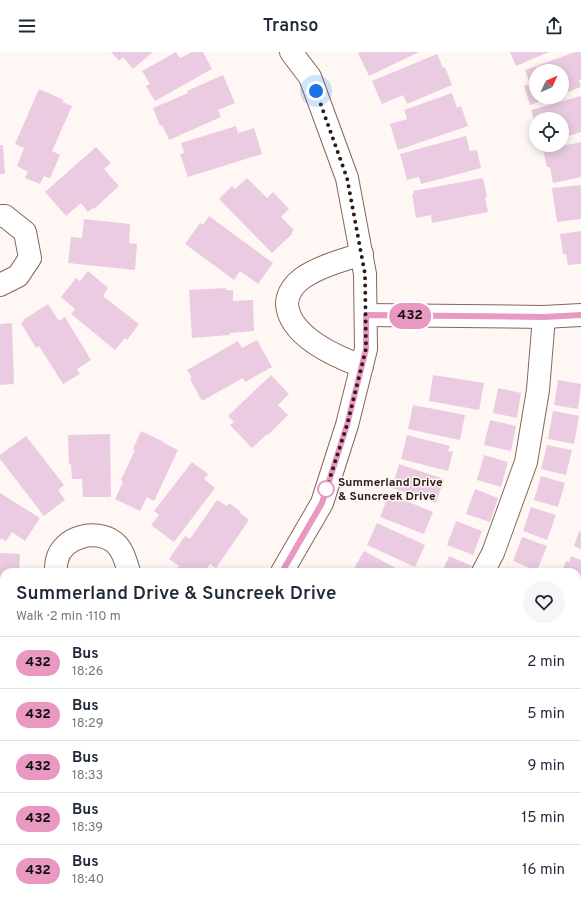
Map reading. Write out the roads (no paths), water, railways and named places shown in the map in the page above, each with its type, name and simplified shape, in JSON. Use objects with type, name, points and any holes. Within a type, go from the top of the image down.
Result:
[{"type":"street","points":[[284,568],[322,503],[347,425],[366,349],[365,274],[347,178],[310,77],[292,52]]},
{"type":"street","points":[[0,216],[5,216],[25,232],[30,258],[18,276],[0,285]]},
{"type":"street","points":[[362,254],[331,264],[304,277],[292,289],[287,298],[291,320],[306,336],[340,357],[362,366]]},
{"type":"street","points":[[366,315],[581,316]]},
{"type":"street","points":[[485,568],[493,554],[526,462],[538,390],[544,317]]},
{"type":"street","points":[[55,568],[59,553],[72,541],[85,535],[101,535],[114,542],[122,552],[128,568]]},
{"type":"place","name":"Summerland Drive & Suncreek Drive","points":[[326,489]]}]
